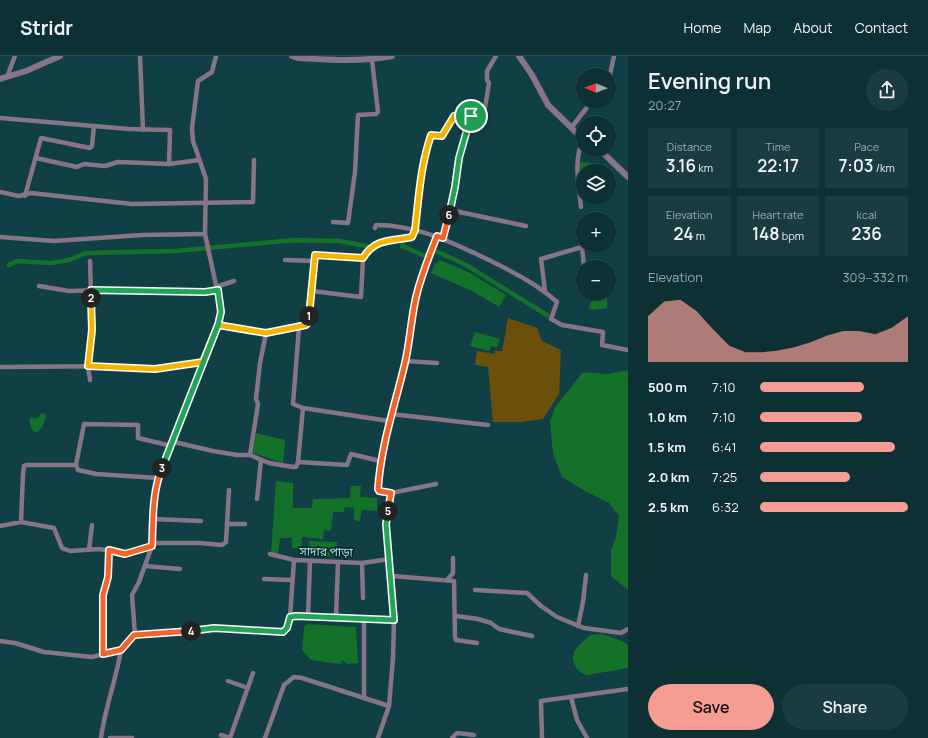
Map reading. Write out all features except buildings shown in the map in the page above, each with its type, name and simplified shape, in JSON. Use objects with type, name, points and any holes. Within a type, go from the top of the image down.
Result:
[{"type":"street","points":[[7,76],[16,56]]},
{"type":"street","points":[[0,79],[26,71],[60,56]]},
{"type":"street","points":[[140,56],[143,130]]},
{"type":"street","points":[[101,738],[105,712],[109,703],[112,685],[117,676],[121,650],[134,635],[132,595],[152,546],[153,520],[158,478],[173,444],[218,325],[221,312],[205,234],[204,204],[206,179],[193,141],[192,128],[195,94],[198,81],[212,72],[216,56]]},
{"type":"street","points":[[292,56],[298,58],[346,61],[372,60],[392,56]]},
{"type":"street","points":[[312,291],[361,297],[363,258],[372,246],[390,239],[412,237],[415,230],[424,154],[431,135],[442,136],[454,116],[462,114],[471,116],[484,114],[489,83],[487,80],[487,71],[496,56]]},
{"type":"street","points":[[519,56],[532,75],[548,105],[576,133]]},
{"type":"street","points":[[611,68],[614,56]]},
{"type":"street","points":[[333,222],[348,223],[355,172],[358,115],[376,114],[378,112],[372,60]]},
{"type":"street","points":[[571,128],[587,108]]},
{"type":"street","points":[[443,238],[450,210],[459,158],[471,116]]},
{"type":"street","points":[[0,118],[143,130],[170,130],[169,164]]},
{"type":"street","points":[[26,196],[40,140],[42,138],[91,147],[94,126]]},
{"type":"street","points":[[578,156],[576,175],[581,207]]},
{"type":"street","points":[[607,156],[627,175]]},
{"type":"street","points":[[36,158],[77,167],[84,164],[105,166],[118,162],[169,164],[199,160]]},
{"type":"street","points":[[0,192],[26,196],[31,193],[132,204],[254,202],[254,160]]},
{"type":"street","points":[[450,210],[526,226]]},
{"type":"street","points":[[375,228],[376,225],[391,225],[415,230],[436,239],[443,238],[505,268],[545,291],[557,302],[551,319],[562,325],[603,332],[602,345],[628,350]]},
{"type":"street","points":[[0,238],[54,241],[142,235],[205,234]]},
{"type":"street","points":[[436,239],[426,262],[416,295],[405,361],[388,421],[380,461],[378,489],[379,491],[391,493],[436,484]]},
{"type":"street","points":[[545,291],[541,259],[582,247],[583,260]]},
{"type":"street","points":[[218,325],[266,333],[298,327],[308,323],[315,255],[363,258]]},
{"type":"street","points":[[285,260],[315,262]]},
{"type":"street","points":[[90,261],[92,330],[88,366],[90,380]]},
{"type":"street","points":[[39,286],[68,291],[205,292],[234,281]]},
{"type":"street","points":[[298,327],[294,404],[303,408],[388,421]]},
{"type":"street","points":[[250,455],[258,404],[256,399],[260,363],[266,333]]},
{"type":"street","points":[[405,361],[437,363]]},
{"type":"street","points":[[0,367],[88,366],[155,369],[203,362]]},
{"type":"street","points":[[158,478],[96,474],[78,470],[76,465],[84,424],[138,425],[138,438],[237,455],[250,455],[261,460],[296,467],[298,462],[303,408]]},
{"type":"street","points":[[391,414],[488,424]]},
{"type":"street","points":[[298,462],[347,465],[351,454],[380,461]]},
{"type":"street","points":[[257,499],[261,460]]},
{"type":"street","points":[[21,522],[24,466],[76,465]]},
{"type":"street","points":[[0,526],[21,522],[54,528],[62,548],[65,550],[109,550],[125,554],[156,544],[200,543],[222,545],[226,542],[229,490]]},
{"type":"street","points":[[378,738],[389,706],[393,658],[394,620],[392,576],[386,524],[391,493]]},
{"type":"street","points":[[153,520],[201,520]]},
{"type":"street","points":[[228,524],[245,524]]},
{"type":"street","points":[[89,550],[92,525]]},
{"type":"street","points":[[103,654],[102,599],[108,577],[109,550]]},
{"type":"street","points":[[270,554],[294,560]]},
{"type":"street","points":[[447,580],[453,572],[453,558]]},
{"type":"street","name":"সাদার পাড়া","points":[[290,617],[294,560],[362,563],[390,559]]},
{"type":"street","points":[[308,617],[310,561]]},
{"type":"street","points":[[336,618],[338,562]]},
{"type":"street","points":[[362,563],[363,598]]},
{"type":"street","points":[[145,566],[180,569]]},
{"type":"street","points":[[578,626],[583,602],[586,575]]},
{"type":"street","points":[[392,576],[447,580],[454,582],[456,639],[477,643]]},
{"type":"street","points":[[264,579],[292,580]]},
{"type":"street","points":[[475,590],[527,593],[541,606],[557,617],[578,626],[621,633],[628,629]]},
{"type":"street","points":[[456,616],[478,619],[491,623],[499,629],[532,636]]},
{"type":"street","points":[[134,635],[214,628],[283,632],[287,628],[290,617],[394,620]]},
{"type":"street","points":[[364,619],[364,698]]},
{"type":"street","points":[[0,641],[15,643],[44,652],[92,657],[121,650]]},
{"type":"street","points":[[221,735],[230,738],[253,673]]},
{"type":"street","points":[[265,738],[284,685],[294,677],[306,679],[389,706]]},
{"type":"street","points":[[228,681],[248,688]]},
{"type":"street","points":[[542,738],[541,701],[628,690]]},
{"type":"street","points":[[571,697],[577,720],[587,738]]},
{"type":"street","points":[[452,738],[457,733],[474,734]]},
{"type":"street","points":[[110,738],[132,738]]},
{"type":"shaded area","points":[[580,162],[598,164],[580,164]]},
{"type":"shaded area","points":[[440,260],[470,273],[506,295],[499,307],[474,292],[431,273],[435,264]]},
{"type":"shaded area","points":[[592,300],[607,300],[607,308],[593,310],[589,308]]},
{"type":"shaded area","points":[[508,318],[537,328],[542,341],[561,350],[559,394],[543,419],[521,422],[493,422],[488,367],[475,365],[477,351],[495,354],[494,351],[502,351]]},
{"type":"shaded area","points":[[475,332],[500,339],[497,347],[491,346],[489,351],[470,346]]},
{"type":"shaded area","points":[[628,370],[628,590],[611,576],[611,551],[616,537],[619,516],[609,503],[562,477],[553,454],[550,422],[555,407],[583,372],[608,374]]},
{"type":"shaded area","points":[[44,413],[46,417],[42,427],[37,433],[32,430],[29,421],[31,417],[36,419],[40,416],[39,414]]},
{"type":"shaded area","points":[[256,433],[285,440],[283,463],[253,453]]},
{"type":"shaded area","points":[[276,481],[293,483],[293,508],[312,508],[313,499],[350,498],[351,486],[361,486],[360,497],[377,498],[377,511],[362,510],[360,521],[354,520],[354,508],[345,507],[344,512],[333,512],[331,531],[324,530],[323,539],[302,537],[301,549],[292,548],[292,538],[280,538],[278,554],[271,552]]},
{"type":"shaded area","points":[[309,541],[337,542],[336,556],[308,555]]},
{"type":"shaded area","points":[[307,624],[356,627],[358,663],[347,664],[343,660],[340,664],[311,660],[302,650],[304,627]]},
{"type":"shaded area","points":[[602,634],[622,641],[628,645],[628,668],[587,675],[584,674],[574,663],[574,652],[590,635]]},
{"type":"waterway","points":[[9,265],[17,261],[51,263],[69,260],[86,253],[176,251],[294,240],[339,241],[366,246]]},
{"type":"waterway","points":[[403,241],[402,246],[425,256],[436,251],[466,265],[547,315]]},
{"type":"route","points":[[471,116],[459,158],[455,187],[443,238],[437,236],[426,262],[416,295],[406,355],[398,390],[388,421],[380,461],[378,490],[391,493],[386,524],[392,576],[394,620],[296,616],[290,617],[287,628],[283,632],[214,628],[134,635],[121,650],[103,654],[102,604],[108,577],[109,550],[125,554],[152,546],[153,520],[158,478],[174,442],[218,325],[221,312],[218,290],[205,292],[169,292],[143,290],[91,290],[92,330],[88,366],[125,366],[155,369],[203,362],[218,325],[238,327],[266,333],[306,325],[308,323],[315,255],[319,254],[363,258],[372,246],[390,239],[412,237],[415,230],[424,154],[431,135],[442,136],[454,116],[462,114],[471,116]]}]
